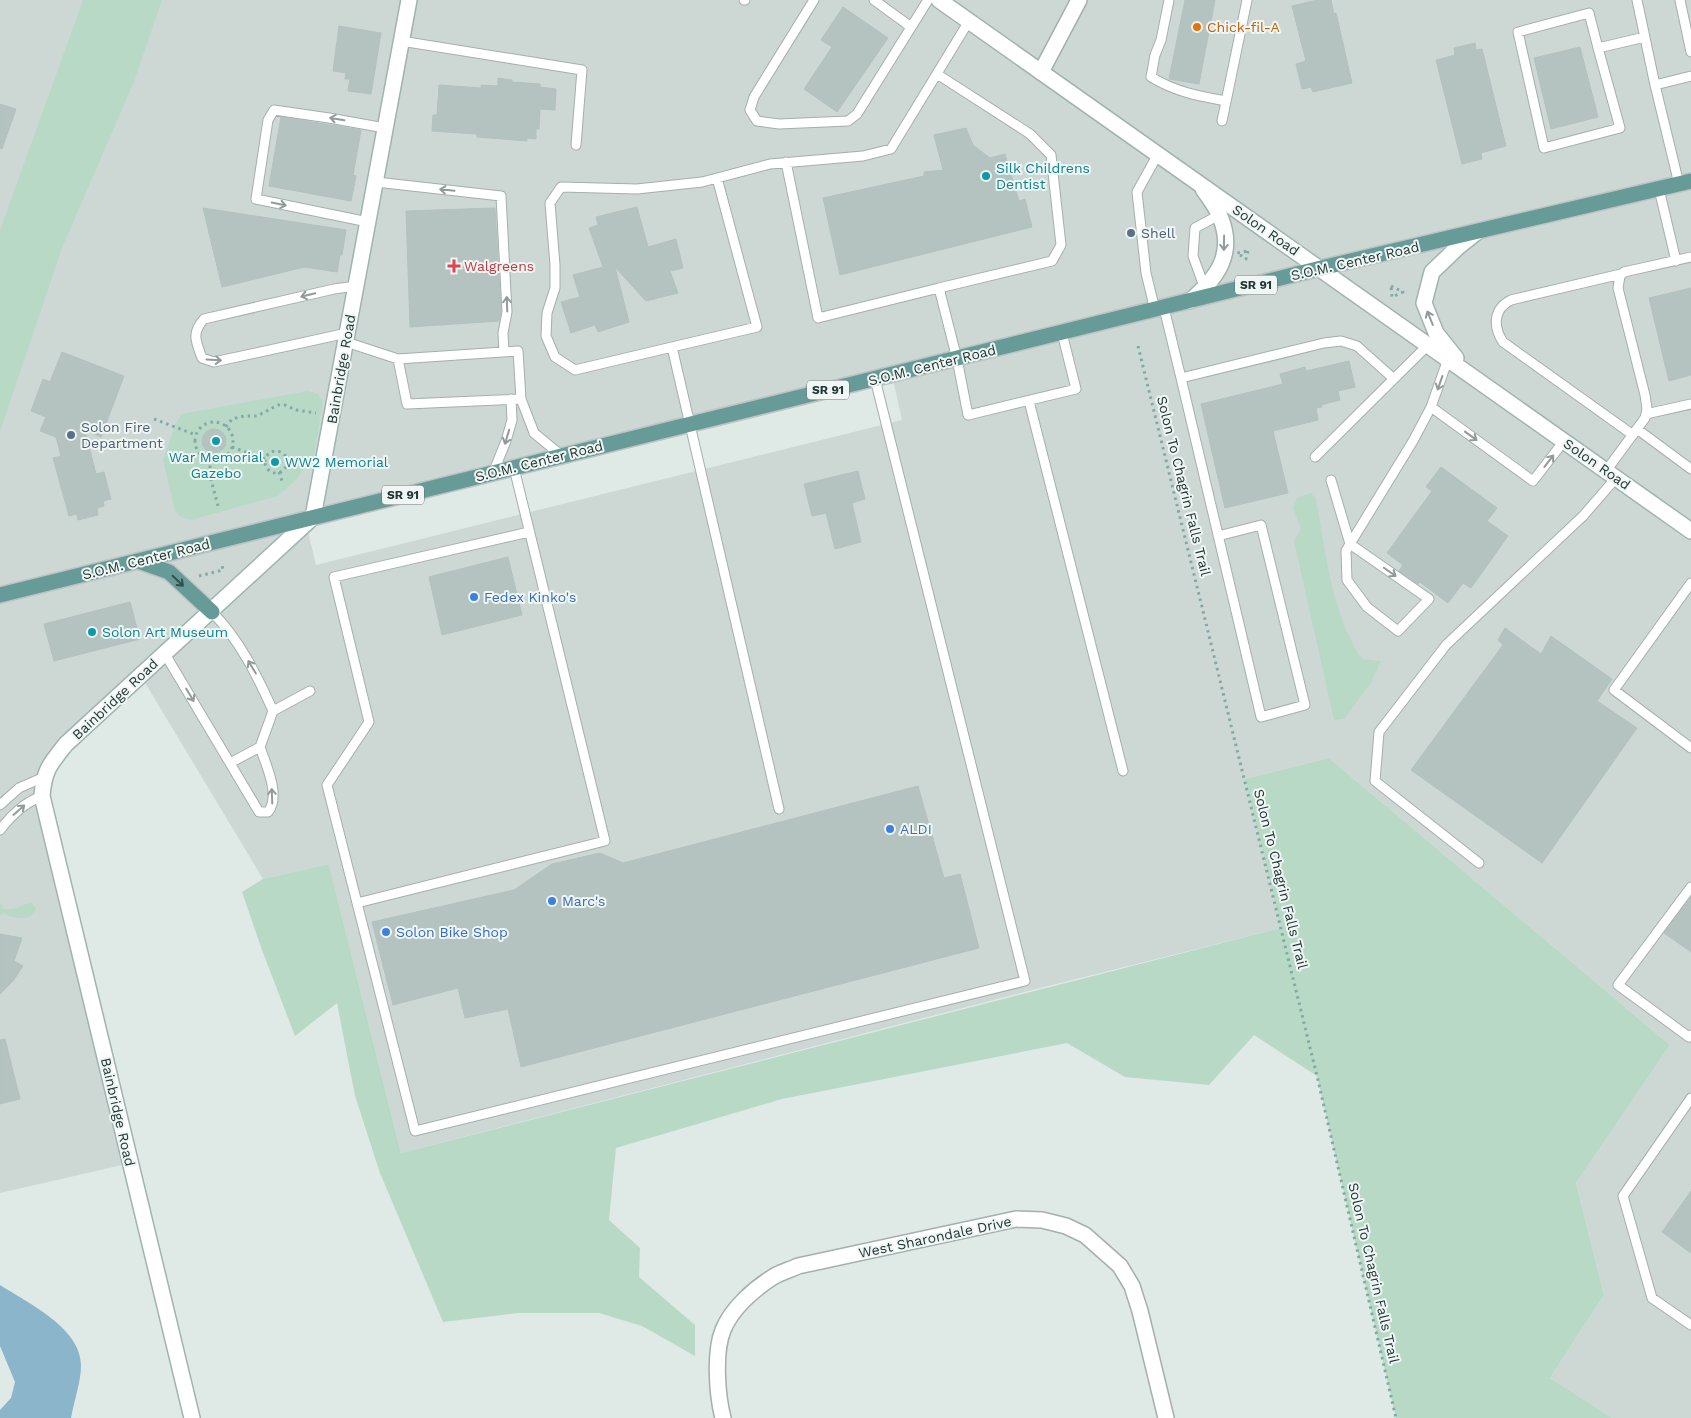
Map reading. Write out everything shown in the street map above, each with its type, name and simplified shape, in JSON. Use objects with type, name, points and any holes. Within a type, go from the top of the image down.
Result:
[{"type":"main road","name":"S.O.M. Center Road","points":[[0,595],[1321,268],[1685,183]]},
{"type":"main road","points":[[138,561],[169,572],[212,612]]},
{"type":"street","name":"Bainbridge Road","points":[[192,1418],[42,796],[44,777],[51,762],[66,744],[212,612],[313,517],[409,0]]},
{"type":"street","name":"Solon Road","points":[[939,0],[1691,531]]},
{"type":"street","points":[[1041,72],[1079,0]]},
{"type":"street","points":[[1190,301],[1209,284],[1222,265],[1226,242],[1222,219],[1200,183]]},
{"type":"street","points":[[1468,372],[1436,333],[1424,303],[1432,272],[1477,232]]},
{"type":"street","name":"West Sharondale Drive","points":[[722,1418],[718,1356],[723,1331],[732,1314],[758,1288],[775,1276],[798,1266],[1016,1219],[1042,1220],[1066,1226],[1084,1235],[1120,1266],[1132,1286],[1140,1311],[1166,1418]]},
{"type":"lane","points":[[814,0],[754,97],[750,110],[756,121],[779,124],[848,120],[857,114],[928,0]]},
{"type":"lane","points":[[874,0],[911,27]]},
{"type":"lane","points":[[1169,0],[1161,40],[1155,55],[1152,77],[1168,87],[1192,95],[1226,101]]},
{"type":"lane","points":[[1222,121],[1247,0]]},
{"type":"lane","points":[[1637,0],[1654,85],[1685,183]]},
{"type":"lane","points":[[1680,0],[1691,52]]},
{"type":"lane","points":[[1589,13],[1598,48],[1620,128],[1544,148],[1518,32],[1589,13]]},
{"type":"lane","points":[[717,178],[756,327],[575,370],[555,357],[546,336],[547,313],[555,288],[550,203],[560,188],[637,189],[702,182],[717,178],[770,164],[863,156],[891,149],[969,21]]},
{"type":"lane","points":[[1598,48],[1645,37]]},
{"type":"lane","points":[[401,41],[582,70],[576,145]]},
{"type":"lane","points":[[786,162],[818,318],[1052,261],[1061,245],[1050,155],[1030,134],[937,74]]},
{"type":"lane","points":[[1654,85],[1691,76]]},
{"type":"lane","points":[[368,222],[256,199],[268,120],[274,110],[385,128]]},
{"type":"lane","points":[[1158,154],[1137,192],[1146,273],[1160,309],[1181,378],[1218,536],[1261,717],[1305,705],[1261,525],[1218,536]]},
{"type":"lane","points":[[376,182],[501,196],[507,312],[503,333],[504,352]]},
{"type":"lane","points":[[1659,189],[1676,261]]},
{"type":"lane","points":[[1204,288],[1193,256],[1195,228],[1219,215]]},
{"type":"lane","points":[[1691,257],[1511,300],[1504,303],[1495,318],[1496,328],[1503,342],[1691,469]]},
{"type":"lane","points":[[1479,863],[1375,781],[1379,732],[1446,645],[1583,516],[1611,474],[1635,432],[1646,418],[1645,395],[1620,296],[1618,280],[1621,274]]},
{"type":"lane","points":[[356,286],[334,289],[204,319],[197,327],[195,341],[202,358],[214,362],[346,338],[398,359],[518,351],[516,399],[512,420],[493,473]]},
{"type":"lane","points":[[939,288],[957,358],[968,415],[1076,389],[1062,332]]},
{"type":"lane","points":[[1181,378],[1324,343],[1341,341],[1357,346],[1394,379]]},
{"type":"lane","points":[[1315,457],[1428,344]]},
{"type":"lane","points":[[672,347],[779,809]]},
{"type":"lane","points":[[398,359],[407,404],[516,399]]},
{"type":"lane","points":[[1331,480],[1350,544],[1429,599],[1398,631],[1367,607],[1347,580],[1346,551],[1350,544],[1413,441],[1431,407],[1448,359]]},
{"type":"lane","points":[[529,532],[334,578],[369,722],[327,785],[415,1131],[1025,981],[875,379]]},
{"type":"lane","points":[[516,399],[534,433],[562,456]]},
{"type":"lane","points":[[1029,401],[1123,771]]},
{"type":"lane","points":[[1646,414],[1691,404]]},
{"type":"lane","points":[[1431,407],[1533,481],[1564,441]]},
{"type":"lane","points":[[357,903],[605,841],[514,468]]},
{"type":"lane","points":[[1691,583],[1614,690],[1691,748]]},
{"type":"lane","points":[[212,612],[227,626],[259,679],[273,711]]},
{"type":"lane","points":[[165,654],[259,812],[268,812],[272,806],[274,794],[260,747],[273,711],[310,691]]},
{"type":"lane","points":[[230,763],[260,747]]},
{"type":"lane","points":[[0,805],[19,788],[44,777]]},
{"type":"lane","points":[[0,830],[21,807],[30,800],[42,796]]},
{"type":"lane","points":[[1691,887],[1618,985],[1689,1037],[1691,1035]]},
{"type":"lane","points":[[1691,1098],[1623,1196],[1652,1298],[1691,1326]]},
{"type":"path","name":"Solon To Chagrin Falls Trail","points":[[1138,346],[1317,1076],[1396,1418]]},
{"type":"path","points":[[226,427],[232,419],[257,416],[278,405],[316,413]]},
{"type":"path","points":[[154,419],[196,435]]},
{"type":"path","points":[[212,422],[218,423],[226,427],[232,435],[232,447],[219,460],[210,460],[201,455],[197,450],[195,444],[196,435],[201,427],[212,422]]},
{"type":"path","points":[[232,447],[265,459]]},
{"type":"path","points":[[272,452],[282,453],[286,459],[284,470],[273,473],[267,469],[265,459],[272,452]]},
{"type":"path","points":[[210,460],[210,476],[218,506]]},
{"type":"path","points":[[279,472],[283,484]]},
{"type":"path","points":[[199,576],[223,570],[222,564]]},
{"type":"shaded area","points":[[0,0],[1691,0],[1691,1418],[1612,1418],[1550,1378],[1604,1295],[1576,1183],[1670,1045],[1329,758],[1245,779],[1281,928],[1036,989],[401,1153],[329,864],[263,879],[141,676],[44,777],[131,1163],[0,1193]],"holes":[[[892,375],[902,420],[316,565],[305,519]]]},
{"type":"green space","points":[[83,0],[162,0],[134,82],[62,248],[0,432],[0,230]]},
{"type":"green space","points":[[307,391],[317,393],[323,402],[314,456],[296,480],[278,496],[191,520],[181,517],[175,511],[163,460],[175,425],[181,414]]},
{"type":"green space","points":[[1311,493],[1316,499],[1331,582],[1343,622],[1362,659],[1381,661],[1371,683],[1344,719],[1334,720],[1294,541],[1301,529],[1293,508],[1297,498]]},
{"type":"green space","points":[[1329,758],[1670,1045],[1576,1183],[1604,1295],[1550,1378],[1612,1418],[1396,1418],[1317,1076],[1254,1035],[1209,1085],[1125,1077],[1067,1043],[782,1099],[616,1148],[609,1220],[640,1248],[639,1277],[695,1325],[695,1356],[642,1326],[599,1313],[519,1313],[443,1322],[380,1173],[355,1096],[337,1003],[295,1036],[242,892],[263,879],[329,864],[401,1153],[1281,928],[1245,779]]},
{"type":"green space","points":[[0,903],[4,909],[9,909],[33,903],[36,909],[31,916],[23,918],[7,915],[6,913],[0,915]]},
{"type":"water","points":[[0,1285],[38,1308],[63,1328],[79,1352],[81,1371],[71,1418],[0,1418],[0,1410],[11,1398],[15,1382],[0,1346]]},
{"type":"building","points":[[1185,0],[1215,0],[1199,84],[1169,79]]},
{"type":"building","points":[[1317,0],[1331,0],[1334,14],[1336,13],[1352,83],[1313,92],[1311,87],[1302,89],[1296,64],[1306,61],[1292,6]]},
{"type":"building","points":[[843,7],[888,38],[837,112],[804,89],[832,47],[821,40]]},
{"type":"building","points":[[339,26],[381,33],[371,94],[348,91],[350,79],[345,79],[346,73],[333,71]]},
{"type":"building","points":[[1475,43],[1476,50],[1482,49],[1506,146],[1481,153],[1482,159],[1462,164],[1436,60],[1455,55],[1454,48]]},
{"type":"building","points":[[1580,47],[1598,117],[1551,129],[1534,58]]},
{"type":"building","points":[[498,78],[512,80],[512,82],[540,84],[540,87],[556,89],[555,110],[540,109],[539,129],[536,129],[536,139],[527,138],[527,141],[477,137],[477,134],[432,131],[433,115],[437,115],[439,85],[481,88],[481,85],[498,86]]},
{"type":"building","points":[[0,104],[16,109],[2,149],[0,148]]},
{"type":"building","points":[[281,117],[361,130],[353,175],[356,176],[351,201],[269,186]]},
{"type":"building","points":[[966,128],[973,145],[990,158],[1005,154],[1019,201],[1025,199],[1032,227],[840,275],[823,198],[924,176],[924,172],[943,170],[934,135]]},
{"type":"building","points":[[637,207],[648,247],[676,239],[683,268],[670,271],[678,293],[646,301],[615,267],[629,322],[598,332],[595,325],[571,333],[561,302],[580,297],[573,275],[603,267],[589,228],[598,225],[596,217]]},
{"type":"building","points":[[203,208],[346,230],[337,272],[305,267],[222,287]]},
{"type":"building","name":"Walgreens","points":[[495,208],[501,312],[499,321],[410,327],[406,211]]},
{"type":"building","points":[[1691,288],[1691,375],[1669,381],[1649,298]]},
{"type":"building","name":"Solon Fire Department","points":[[62,352],[124,376],[101,437],[85,430],[96,474],[104,472],[111,499],[103,501],[104,506],[97,508],[98,515],[78,520],[77,514],[69,516],[53,458],[61,456],[56,437],[40,431],[46,417],[31,411],[43,379],[50,382]]},
{"type":"building","points":[[1349,361],[1355,387],[1338,391],[1340,400],[1316,408],[1318,420],[1273,431],[1288,493],[1225,508],[1201,404],[1283,384],[1280,374],[1305,367],[1306,371]]},
{"type":"building","points":[[214,429],[219,430],[225,436],[225,446],[219,452],[214,453],[209,452],[203,446],[202,441],[203,436],[209,430]]},
{"type":"building","points":[[1441,467],[1497,508],[1487,521],[1508,536],[1471,588],[1463,583],[1448,603],[1420,582],[1418,584],[1399,571],[1403,565],[1387,553],[1432,491],[1426,487]]},
{"type":"building","points":[[858,471],[865,499],[852,503],[861,542],[835,549],[826,513],[812,516],[804,484]]},
{"type":"building","points":[[508,557],[522,615],[442,635],[429,577]]},
{"type":"building","name":"Solon Art Museum","points":[[130,602],[140,639],[54,661],[44,624]]},
{"type":"building","points":[[1505,628],[1541,654],[1551,636],[1612,679],[1597,701],[1637,728],[1542,863],[1411,770],[1503,645],[1498,640]]},
{"type":"building","points":[[918,786],[944,878],[960,874],[979,948],[521,1067],[508,1009],[465,1018],[458,988],[393,1005],[372,922],[514,890],[552,864],[600,853],[623,863]]},
{"type":"building","points":[[1691,897],[1691,952],[1664,933]]},
{"type":"building","points":[[0,934],[22,938],[14,961],[23,966],[13,981],[0,994]]},
{"type":"building","points":[[5,1039],[20,1099],[0,1104],[0,1040]]},
{"type":"building","points":[[1691,1191],[1691,1253],[1662,1232]]},
{"type":"place","name":"Chick-fil-A","points":[[1197,27]]},
{"type":"place","name":"Silk Childrens Dentist","points":[[986,176]]},
{"type":"place","name":"Shell","points":[[1131,233]]},
{"type":"place","name":"Walgreens","points":[[454,266]]},
{"type":"place","name":"Solon Fire Department","points":[[71,435]]},
{"type":"place","name":"War Memorial Gazebo","points":[[216,441]]},
{"type":"place","name":"WW2 Memorial","points":[[275,462]]},
{"type":"place","name":"Fedex Kinko's","points":[[474,597]]},
{"type":"place","name":"Solon Art Museum","points":[[92,632]]},
{"type":"place","name":"ALDI","points":[[890,829]]},
{"type":"place","name":"Marc's","points":[[552,901]]},
{"type":"place","name":"Solon Bike Shop","points":[[386,932]]}]
